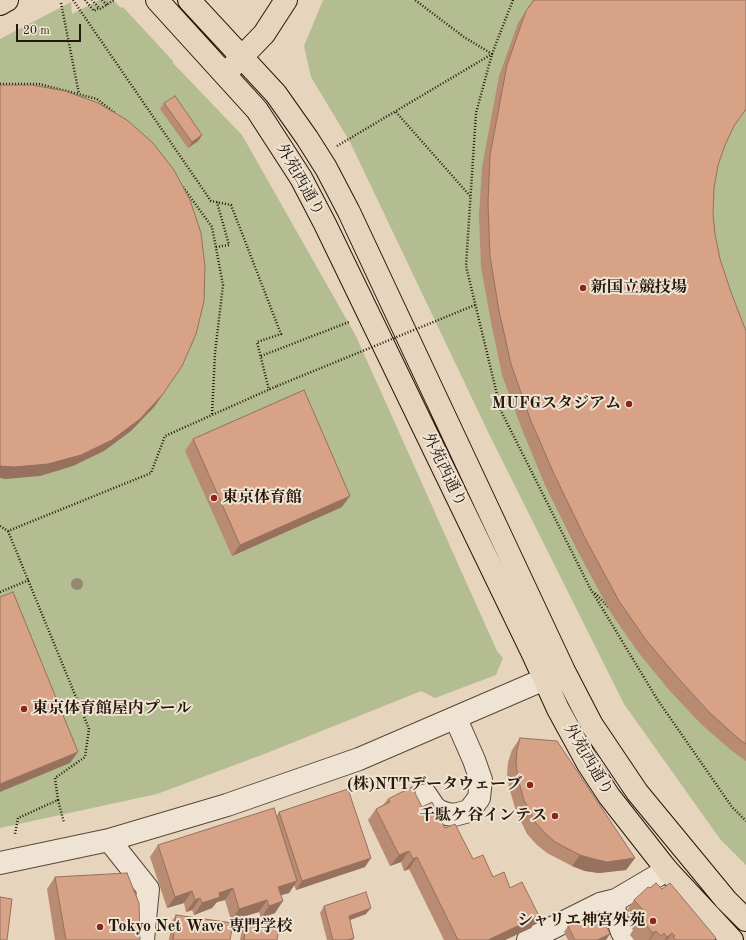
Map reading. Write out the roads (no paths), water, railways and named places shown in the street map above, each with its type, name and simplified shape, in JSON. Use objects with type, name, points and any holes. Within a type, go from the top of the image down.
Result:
[{"type":"main road","points":[[0,4],[6,0]]},
{"type":"main road","name":"外苑西通り","points":[[157,0],[257,110],[301,178],[554,675],[592,724],[637,792],[726,900],[746,920]]},
{"type":"main road","name":"外苑西通り","points":[[189,0],[276,94],[326,168],[349,212],[554,675],[573,737],[608,796],[666,870],[732,940]]},
{"type":"main road","points":[[225,74],[264,34],[286,0]]},
{"type":"street","points":[[0,863],[109,840],[227,805],[359,759],[456,719],[554,675]]},
{"type":"street","points":[[426,795],[434,808],[447,814],[454,815],[469,811],[479,798],[481,780],[456,719]]},
{"type":"street","points":[[109,840],[148,889],[143,940]]},
{"type":"street","points":[[528,940],[600,904],[616,900],[666,870]]},
{"type":"street","points":[[616,900],[614,909],[622,932],[627,940]]},
{"type":"place","name":"新国立競技場","points":[[583,288]]},
{"type":"place","name":"MUFGスタジアム","points":[[629,404]]},
{"type":"place","name":"東京体育館","points":[[214,498]]},
{"type":"place","name":"東京体育館屋内プール","points":[[24,709]]},
{"type":"place","name":"(株)NTTデータウェーブ","points":[[530,785]]},
{"type":"place","name":"千駄ケ谷インテス","points":[[555,816]]},
{"type":"place","name":"シャリエ神宮外苑","points":[[653,921]]},
{"type":"place","name":"Tokyo Net Wave 専門学校","points":[[100,927]]}]
